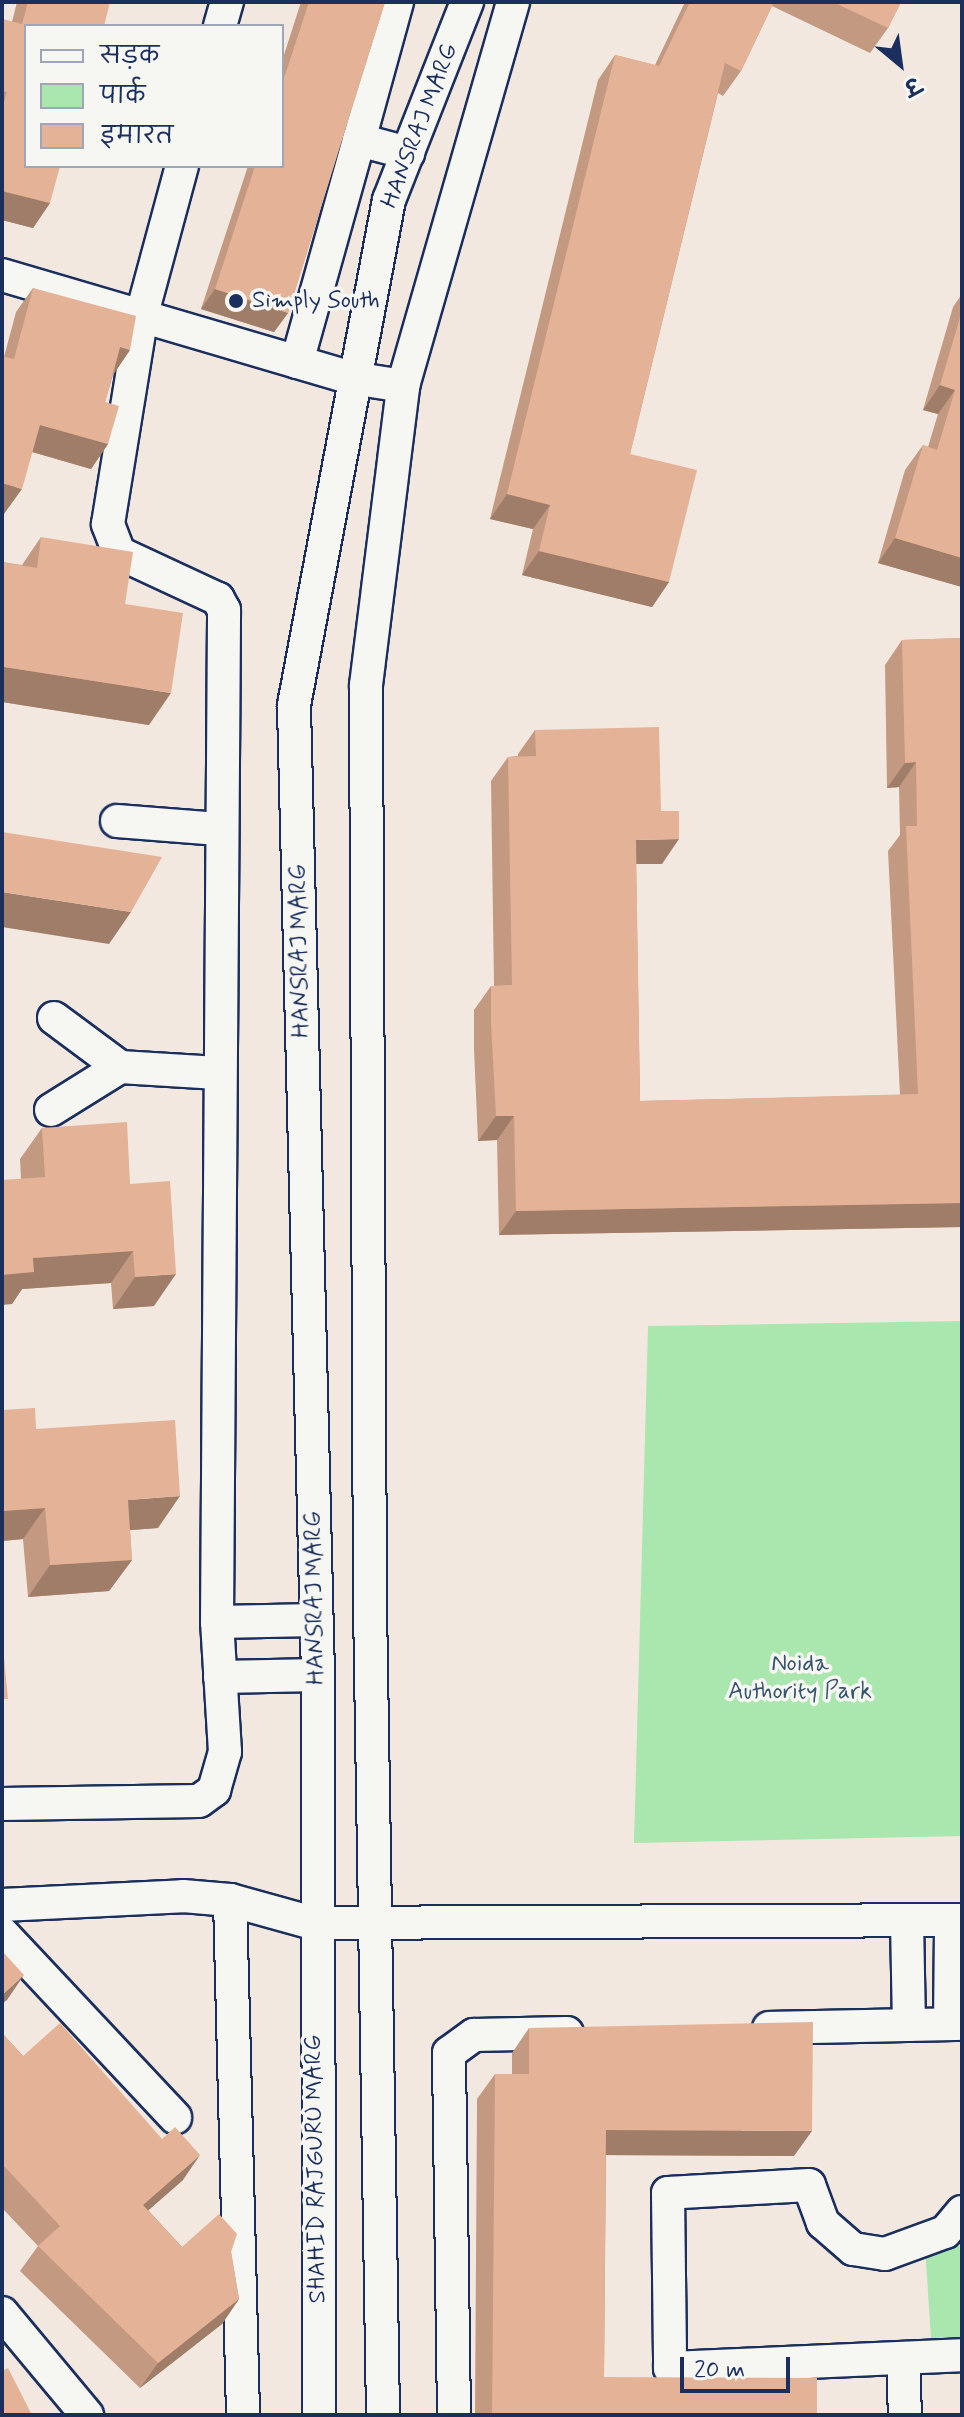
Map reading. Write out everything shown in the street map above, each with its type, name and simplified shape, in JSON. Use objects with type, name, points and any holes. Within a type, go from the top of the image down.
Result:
[{"type":"street","points":[[221,24],[227,2]]},
{"type":"street","points":[[297,362],[397,2]]},
{"type":"street","name":"HANSRAJ MARG","points":[[313,1923],[318,1675],[294,705],[352,378],[389,200],[467,2]]},
{"type":"street","name":"HANSRAJ MARG","points":[[376,1923],[366,685],[403,386],[513,2]]},
{"type":"street","points":[[359,140],[408,153]]},
{"type":"street","points":[[2,1804],[199,1801],[221,1774],[217,1622],[219,829],[223,605],[119,553],[108,524],[142,314],[181,168]]},
{"type":"street","points":[[2,275],[352,378],[403,386]]},
{"type":"street","points":[[117,821],[219,829]]},
{"type":"street","points":[[54,1018],[120,1067],[218,1073]]},
{"type":"street","points":[[51,1110],[120,1067]]},
{"type":"street","points":[[217,1622],[316,1620]]},
{"type":"street","points":[[220,1677],[318,1675]]},
{"type":"street","points":[[230,1900],[243,2415]]},
{"type":"street","points":[[2,1905],[230,1900],[313,1923],[956,1920],[956,2024],[738,2029]]},
{"type":"street","points":[[907,1921],[909,2025]]},
{"type":"street","name":"SHAHID RAJGURU MARG","points":[[313,1923],[319,2415]]},
{"type":"street","points":[[376,1923],[383,2415]]},
{"type":"street","points":[[2,1933],[175,2117]]},
{"type":"street","points":[[454,2415],[449,2053],[474,2035],[598,2032]]},
{"type":"street","points":[[962,2212],[945,2232],[885,2254],[853,2249],[823,2223],[809,2185],[668,2193],[670,2368],[962,2355]]},
{"type":"street","points":[[2,2313],[87,2415]]},
{"type":"street","points":[[903,2359],[905,2415]]},
{"type":"green space","name":"Noida Authority Park","points":[[962,1321],[962,1836],[634,1843],[648,1326]]},
{"type":"green space","points":[[925,2246],[962,2246],[962,2337],[931,2338]]},
{"type":"building","points":[[28,2],[110,2],[104,24],[24,24],[24,168],[59,168],[50,203],[2,191],[2,109],[7,92],[2,91],[2,19],[22,24]]},
{"type":"building","points":[[309,2],[385,2],[288,313],[215,289],[254,168],[284,168],[284,78]]},
{"type":"building","points":[[690,2],[774,2],[741,71],[725,63],[630,454],[697,470],[669,582],[539,551],[550,505],[507,494],[615,55],[659,66]]},
{"type":"building","points":[[833,2],[901,2],[888,28]]},
{"type":"building","points":[[33,288],[136,316],[130,350],[120,347],[105,402],[119,406],[108,444],[40,425],[22,489],[2,483],[2,356],[14,359]]},
{"type":"building","points":[[962,311],[962,558],[895,538],[923,445],[937,450],[955,390],[940,385]]},
{"type":"building","points":[[41,537],[133,552],[125,604],[183,613],[171,693],[4,667],[2,681],[2,562],[37,568]]},
{"type":"building","points":[[962,638],[962,1203],[516,1211],[514,1116],[496,1116],[491,1024],[491,986],[512,985],[508,757],[536,756],[535,730],[659,727],[661,811],[679,811],[679,839],[636,840],[640,1101],[918,1094],[906,826],[917,826],[916,762],[905,763],[902,640]]},
{"type":"building","points":[[2,832],[162,857],[131,912],[2,892]]},
{"type":"building","points":[[2,978],[3,978],[2,1088]]},
{"type":"building","points":[[127,1122],[130,1184],[170,1181],[176,1274],[135,1277],[133,1251],[33,1258],[34,1272],[2,1275],[2,1180],[45,1177],[42,1128]]},
{"type":"building","points":[[35,1408],[36,1429],[175,1420],[180,1496],[128,1500],[132,1560],[50,1565],[45,1508],[2,1511],[2,1410]]},
{"type":"building","points":[[2,1636],[8,1699],[2,1699]]},
{"type":"building","points":[[2,1952],[24,1975],[2,1995]]},
{"type":"building","points":[[813,2022],[812,2131],[606,2130],[604,2377],[817,2378],[817,2415],[492,2415],[495,2074],[529,2074],[529,2028]]},
{"type":"building","points":[[60,2023],[162,2139],[175,2127],[200,2155],[143,2205],[182,2247],[219,2214],[237,2234],[231,2252],[239,2299],[158,2363],[38,2246],[60,2226],[2,2164],[2,2033],[23,2056]]},
{"type":"building","points":[[8,2368],[32,2415],[2,2415],[2,2371]]},
{"type":"place","name":"Simply South","points":[[236,301]]}]
